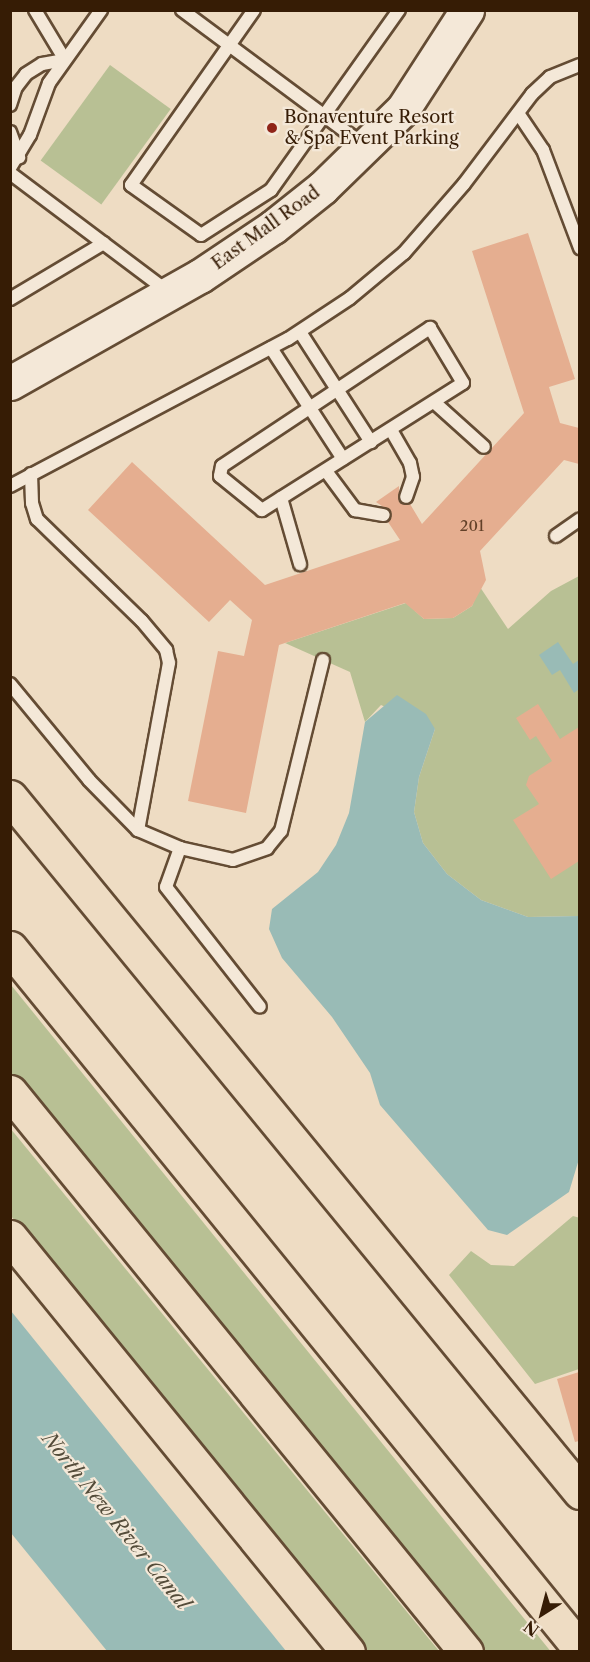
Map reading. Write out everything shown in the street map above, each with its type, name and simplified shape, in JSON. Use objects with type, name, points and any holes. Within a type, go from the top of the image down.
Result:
[{"type":"main road","points":[[10,797],[579,1492]]},
{"type":"main road","points":[[10,948],[579,1649]]},
{"type":"main road","points":[[10,1092],[466,1652]]},
{"type":"main road","points":[[10,1237],[348,1652]]},
{"type":"street","name":"East Mall Road","points":[[10,383],[170,293],[273,227],[368,147],[403,109],[467,10]]},
{"type":"lane","points":[[35,10],[65,60]]},
{"type":"lane","points":[[10,168],[19,157],[49,83],[101,10]]},
{"type":"lane","points":[[182,10],[368,147]]},
{"type":"lane","points":[[254,10],[131,185],[201,235],[270,190],[399,10]]},
{"type":"lane","points":[[10,105],[16,87],[26,74],[42,64],[65,60]]},
{"type":"lane","points":[[10,486],[300,332],[350,298],[404,253],[464,184],[518,113],[550,77],[579,65]]},
{"type":"lane","points":[[518,113],[543,150],[579,249]]},
{"type":"lane","points":[[10,132],[19,157]]},
{"type":"lane","points":[[10,173],[170,293]]},
{"type":"lane","points":[[10,299],[104,243]]},
{"type":"lane","points":[[430,328],[463,382],[434,402],[262,510],[220,476],[222,466],[430,328]]},
{"type":"lane","points":[[300,332],[371,442]]},
{"type":"lane","points":[[271,348],[343,459]]},
{"type":"lane","points":[[434,402],[484,447]]},
{"type":"lane","points":[[391,430],[410,463],[413,477],[406,497]]},
{"type":"lane","points":[[326,471],[355,510],[384,515]]},
{"type":"lane","points":[[31,474],[32,503],[37,519],[142,621],[166,650],[169,663],[138,830]]},
{"type":"lane","points":[[281,498],[300,564]]},
{"type":"lane","points":[[556,536],[579,519]]},
{"type":"lane","points":[[10,684],[89,780],[138,830],[180,848],[233,860],[267,848],[281,831],[323,660]]},
{"type":"lane","points":[[180,848],[166,887],[260,1006]]},
{"type":"green space","points":[[110,65],[171,109],[101,205],[41,160]]},
{"type":"green space","points":[[579,576],[579,916],[528,917],[481,900],[447,874],[423,843],[414,812],[419,777],[435,729],[381,705],[365,722],[350,672],[285,643],[412,601],[415,611],[424,619],[453,618],[472,606],[480,587],[508,629],[551,591]]},
{"type":"green space","points":[[11,985],[551,1652],[466,1652],[10,1089],[10,986]]},
{"type":"green space","points":[[10,1128],[439,1651],[364,1651],[11,1216]]},
{"type":"green space","points":[[573,1216],[580,1218],[579,1369],[535,1384],[449,1275],[471,1251],[491,1265],[514,1266]]},
{"type":"water","points":[[558,642],[573,664],[579,660],[579,689],[574,693],[560,670],[552,675],[539,655]]},
{"type":"water","points":[[397,695],[426,714],[435,729],[419,777],[414,812],[423,843],[447,874],[481,900],[528,917],[579,916],[579,1159],[569,1192],[507,1235],[488,1230],[380,1105],[370,1073],[332,1017],[282,958],[269,929],[272,909],[318,872],[336,845],[349,813],[365,722]]},
{"type":"water","name":"North New River Canal","points":[[11,1311],[286,1651],[107,1651],[11,1533]]},
{"type":"building","points":[[528,233],[575,379],[549,387],[560,423],[579,428],[579,464],[564,460],[480,551],[486,580],[472,606],[453,618],[424,619],[405,603],[279,645],[246,813],[188,801],[218,651],[244,656],[252,620],[230,600],[209,622],[88,510],[132,462],[265,585],[400,540],[388,522],[391,512],[376,502],[399,486],[399,502],[410,504],[422,524],[524,413],[472,251]]},
{"type":"building","points":[[538,704],[560,739],[579,727],[579,861],[551,879],[513,820],[539,804],[526,785],[529,776],[552,761],[536,736],[530,740],[516,718]]},
{"type":"building","points":[[579,1372],[579,1441],[575,1442],[557,1379]]},
{"type":"place","name":"Bonaventure Resort & Spa Event Parking","points":[[272,128]]}]
